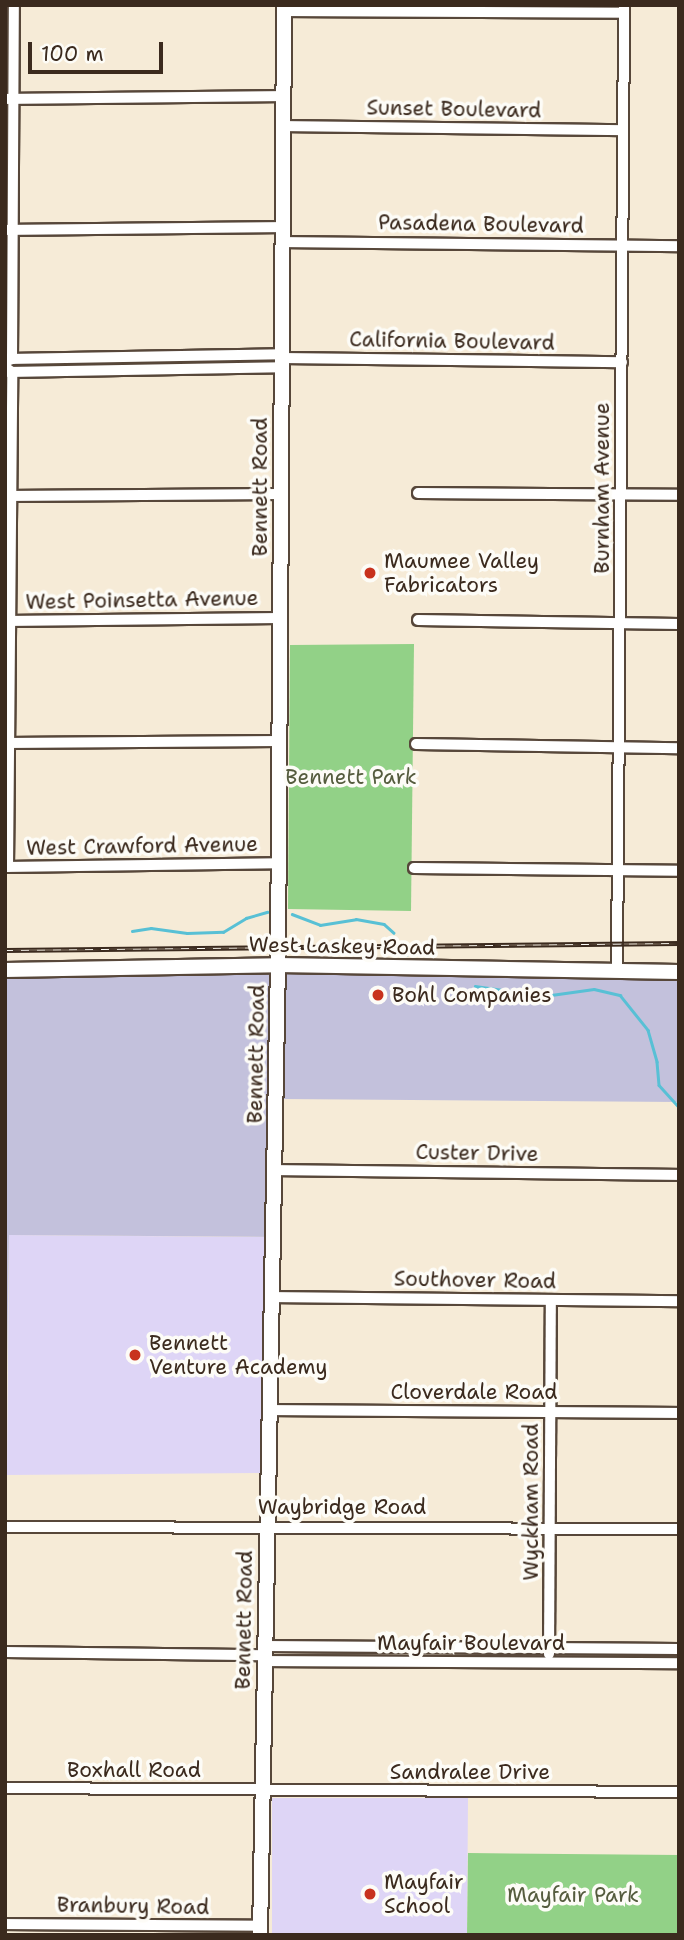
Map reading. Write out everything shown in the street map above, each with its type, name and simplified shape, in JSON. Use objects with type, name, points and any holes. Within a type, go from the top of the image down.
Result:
[{"type":"street","points":[[7,867],[9,372],[5,362],[9,359],[10,99],[14,5]]},
{"type":"street","points":[[284,8],[624,9]]},
{"type":"street","name":"Bennett Road","points":[[260,1930],[278,965],[284,8]]},
{"type":"street","name":"Burnham Avenue","points":[[617,971],[624,9]]},
{"type":"street","points":[[10,99],[284,96]]},
{"type":"street","name":"Sunset Boulevard","points":[[284,126],[623,130]]},
{"type":"street","name":"Pasadena Boulevard","points":[[9,230],[283,234],[679,246]]},
{"type":"street","points":[[144,358],[145,370]]},
{"type":"street","name":"California Boulevard","points":[[9,359],[622,362]]},
{"type":"street","name":"California Boulevard","points":[[9,372],[145,370],[282,360]]},
{"type":"street","points":[[418,493],[679,495]]},
{"type":"street","points":[[8,496],[281,494]]},
{"type":"street","name":"West Poinsetta Avenue","points":[[8,621],[279,618]]},
{"type":"street","points":[[418,620],[679,624]]},
{"type":"street","points":[[7,743],[279,741]]},
{"type":"street","points":[[416,744],[679,748]]},
{"type":"street","name":"West Crawford Avenue","points":[[7,867],[278,863]]},
{"type":"street","points":[[414,868],[679,871]]},
{"type":"street","name":"West Laskey Road","points":[[5,970],[278,965],[679,972]]},
{"type":"street","name":"Custer Drive","points":[[275,1170],[679,1175]]},
{"type":"street","name":"Southover Road","points":[[272,1297],[679,1301]]},
{"type":"street","name":"Wyckham Road","points":[[549,1662],[551,1300]]},
{"type":"street","name":"Cloverdale Road","points":[[270,1410],[679,1413]]},
{"type":"street","name":"Waybridge Road","points":[[5,1527],[679,1529]]},
{"type":"street","name":"Mayfair Boulevard","points":[[264,1654],[550,1648],[679,1649]]},
{"type":"street","name":"Mayfair Boulevard","points":[[5,1652],[264,1654],[679,1663]]},
{"type":"street","name":"Boxhall Road","points":[[5,1788],[262,1790]]},
{"type":"street","name":"Sandralee Drive","points":[[262,1790],[679,1792]]},
{"type":"street","name":"Branbury Road","points":[[5,1924],[260,1930]]},
{"type":"shaded area","points":[[5,970],[679,972],[679,1102],[281,1099],[278,1237],[9,1235],[5,1514]]},
{"type":"shaded area","name":"Bennett Venture Academy","points":[[9,1235],[265,1237],[261,1473],[7,1475]]},
{"type":"shaded area","name":"Mayfair School","points":[[272,1798],[468,1798],[467,1935],[272,1935]]},
{"type":"green space","name":"Bennett Park","points":[[414,644],[411,911],[288,909],[290,645]]},
{"type":"green space","name":"Mayfair Park","points":[[468,1853],[679,1855],[679,1935],[467,1935]]},
{"type":"waterway","points":[[132,931],[151,928],[187,933],[223,932],[246,918],[267,912]]},
{"type":"waterway","points":[[292,914],[320,925],[356,919],[384,924],[394,933]]},
{"type":"waterway","points":[[403,950],[407,955]]},
{"type":"waterway","points":[[475,986],[544,996],[594,989],[620,995],[648,1030],[657,1062],[659,1085],[679,1107]]},
{"type":"railway","points":[[5,950],[679,943]]},
{"type":"place","name":"Maumee Valley Fabricators","points":[[370,573]]},
{"type":"place","name":"Bohl Companies","points":[[378,995]]},
{"type":"place","name":"Bennett Venture Academy","points":[[135,1355]]},
{"type":"place","name":"Mayfair School","points":[[370,1894]]}]
